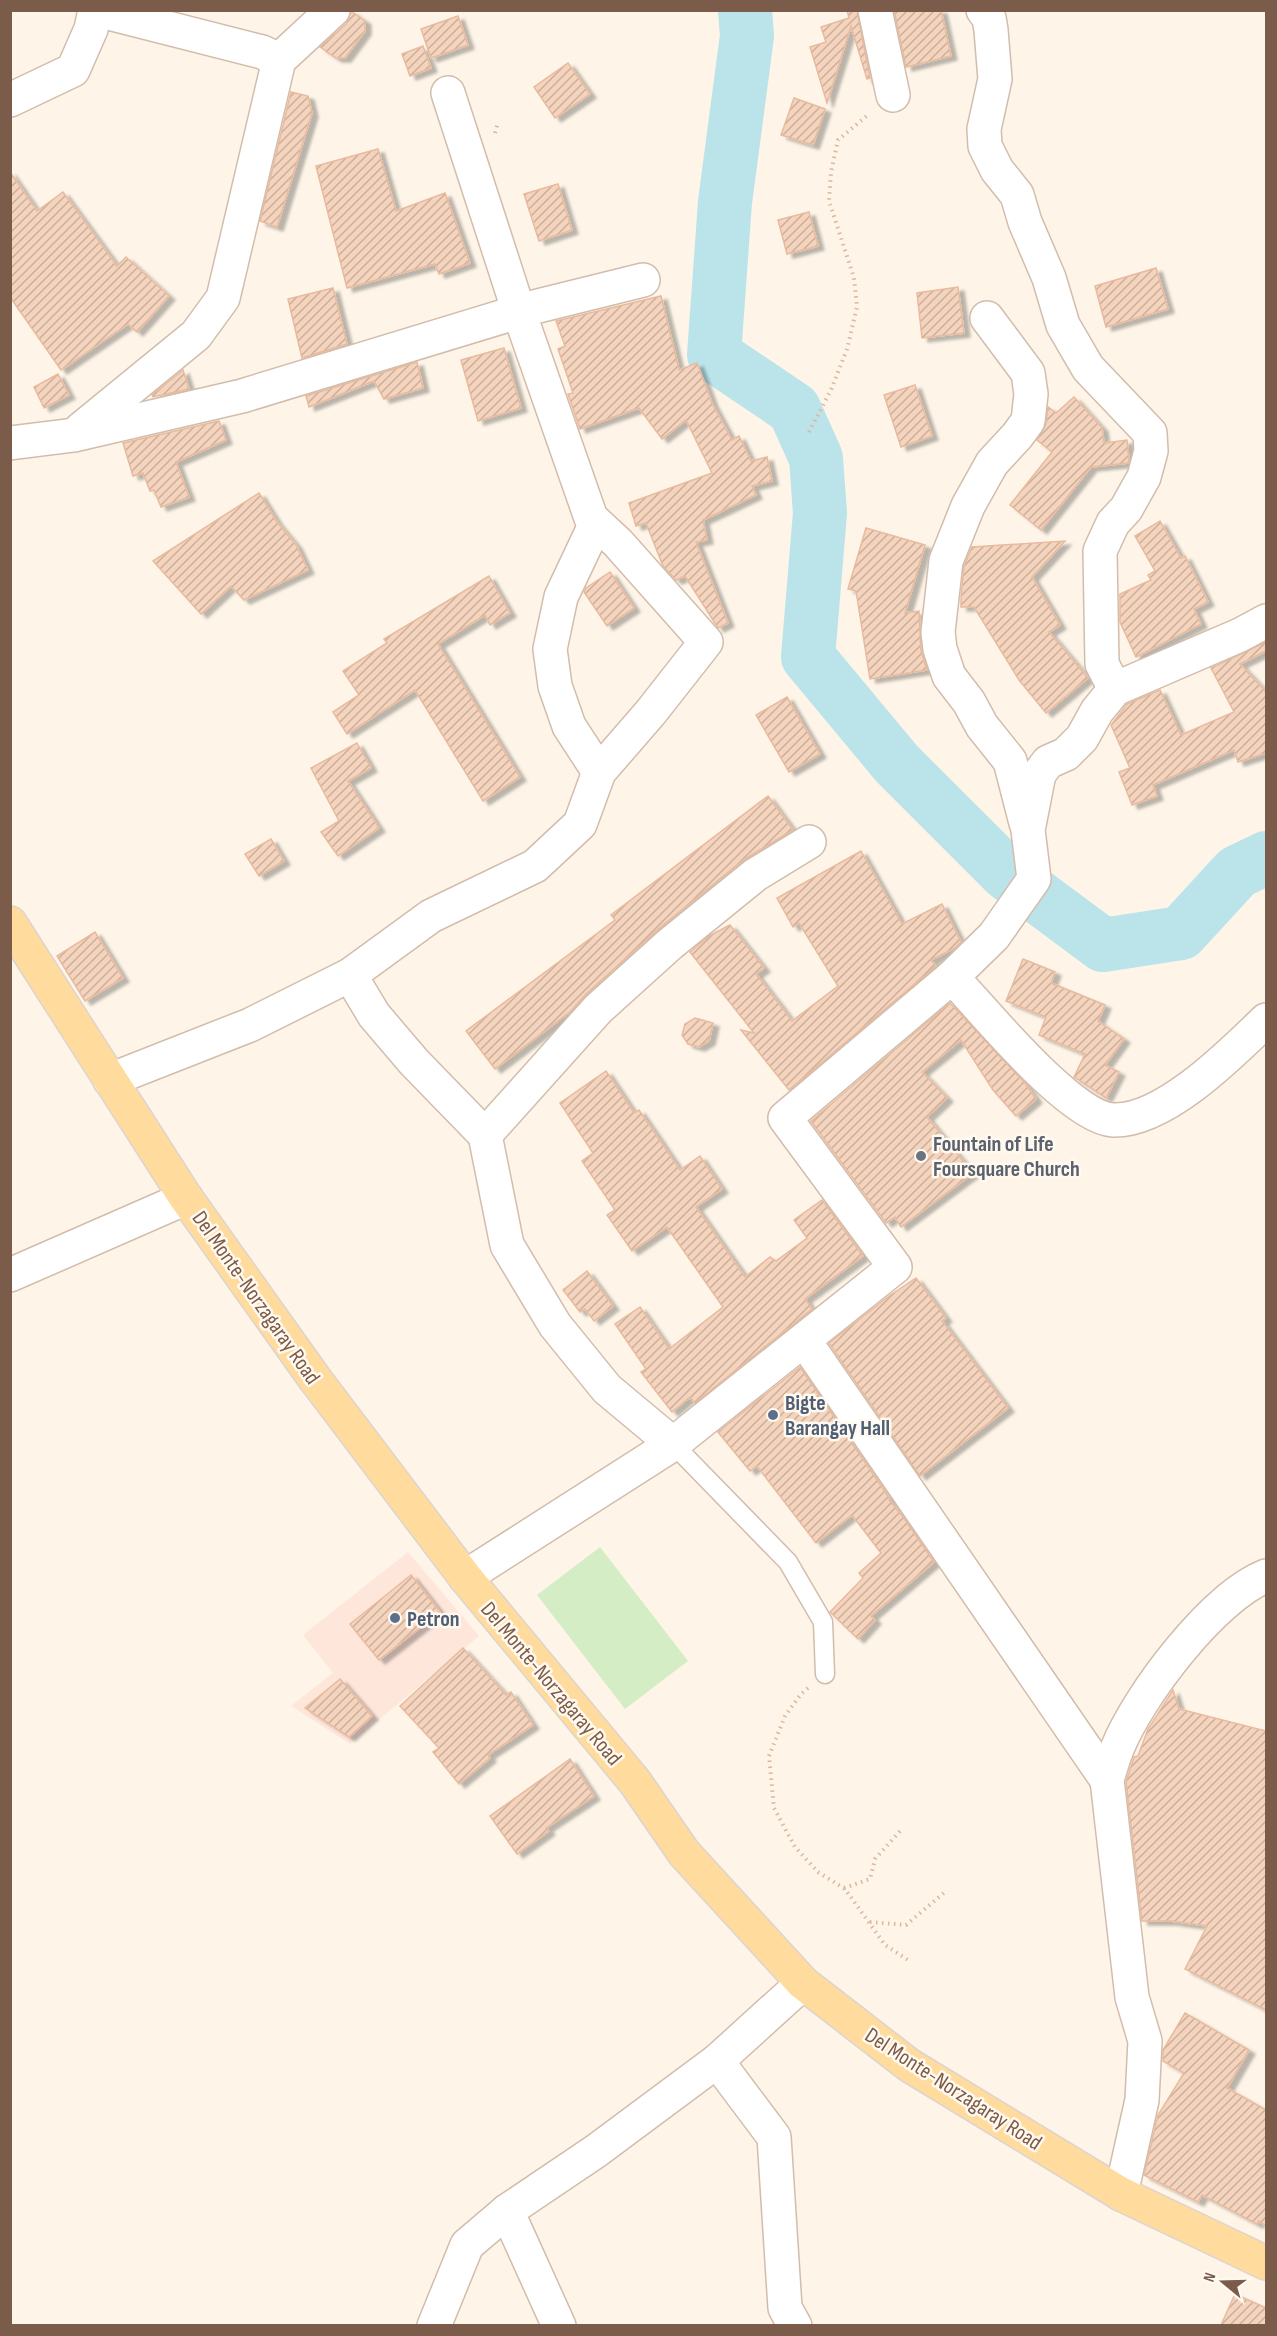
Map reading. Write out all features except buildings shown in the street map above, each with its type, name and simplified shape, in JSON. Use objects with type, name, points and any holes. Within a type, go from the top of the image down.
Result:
[{"type":"main road","name":"Del Monte-Norzagaray Road","points":[[10,923],[186,1198],[315,1379],[465,1578],[635,1782],[684,1852],[803,1983],[909,2064],[1121,2194],[1266,2263]]},
{"type":"street","points":[[10,100],[73,70],[91,29],[96,10],[195,22],[279,60]]},
{"type":"street","points":[[74,435],[196,335],[223,298],[279,60],[333,10]]},
{"type":"street","points":[[875,10],[893,95]]},
{"type":"street","points":[[983,10],[989,18],[995,69],[995,80],[984,129],[985,147],[997,170],[1017,195],[1025,222],[1049,278],[1063,325],[1088,368],[1150,433],[1151,452],[1144,477],[1126,509],[1113,524],[1100,551],[1102,664],[1115,689]]},
{"type":"street","points":[[110,1080],[250,1025],[350,975],[431,916],[535,867],[580,824],[599,772],[651,712],[706,642],[618,543],[591,518],[519,312],[448,93]]},
{"type":"street","points":[[10,443],[74,435],[242,396],[519,312],[643,280]]},
{"type":"street","points":[[465,1578],[673,1444],[895,1267],[785,1118],[952,977],[994,936],[1034,879],[1028,831],[1010,760],[982,726],[969,702],[949,676],[940,649],[938,632],[946,561],[968,506],[992,463],[1028,421],[1031,394],[1028,374],[987,318]]},
{"type":"street","points":[[596,523],[561,597],[550,649],[555,686],[569,726],[599,772]]},
{"type":"street","points":[[1028,831],[1040,774],[1048,762],[1066,754],[1082,738],[1097,711],[1115,689],[1240,635],[1266,621]]},
{"type":"street","points":[[485,1136],[563,1046],[606,1002],[670,944],[755,875],[809,842]]},
{"type":"street","points":[[350,975],[374,1015],[414,1062],[485,1136],[507,1245],[555,1325],[607,1389],[673,1444]]},
{"type":"street","points":[[952,977],[1040,1073],[1086,1112],[1113,1120],[1142,1116],[1175,1097],[1220,1065],[1266,1020]]},
{"type":"street","points":[[10,1275],[186,1198]]},
{"type":"street","points":[[804,1340],[1107,1780]]},
{"type":"street","points":[[1121,2194],[1142,2100],[1145,2041],[1132,1997],[1107,1780],[1118,1748],[1147,1694],[1204,1622],[1253,1581],[1266,1576]]},
{"type":"street","points":[[435,2325],[467,2245],[507,2211],[596,2151],[717,2061],[803,1983]]},
{"type":"street","points":[[717,2061],[774,2137],[785,2308],[795,2325]]},
{"type":"street","points":[[507,2211],[559,2325]]},
{"type":"lane","points":[[673,1444],[788,1562],[823,1622],[825,1674]]},
{"type":"path","points":[[809,432],[831,390],[847,349],[857,307],[854,278],[829,201],[831,172],[838,140],[893,95]]},
{"type":"path","points":[[825,1674],[801,1694],[785,1716],[769,1756],[774,1808],[795,1847],[818,1872],[844,1888],[885,1945],[908,1960]]},
{"type":"path","points":[[844,1888],[870,1879],[875,1859],[901,1830]]},
{"type":"path","points":[[869,1922],[906,1925],[945,1892]]},
{"type":"shaded area","points":[[408,1552],[479,1636],[350,1744],[291,1706],[333,1673],[303,1635]]},
{"type":"green space","points":[[600,1547],[688,1661],[625,1709],[537,1595]]},
{"type":"waterway","points":[[745,10],[747,36],[725,202],[714,355],[794,409],[816,458],[820,513],[808,657],[897,764],[1006,873],[1103,945],[1181,933],[1237,872],[1266,858]]},
{"type":"place","name":"Fountain of Life Foursquare Church","points":[[921,1156]]},
{"type":"place","name":"Bigte Barangay Hall","points":[[773,1415]]},
{"type":"place","name":"Petron","points":[[395,1618]]}]
